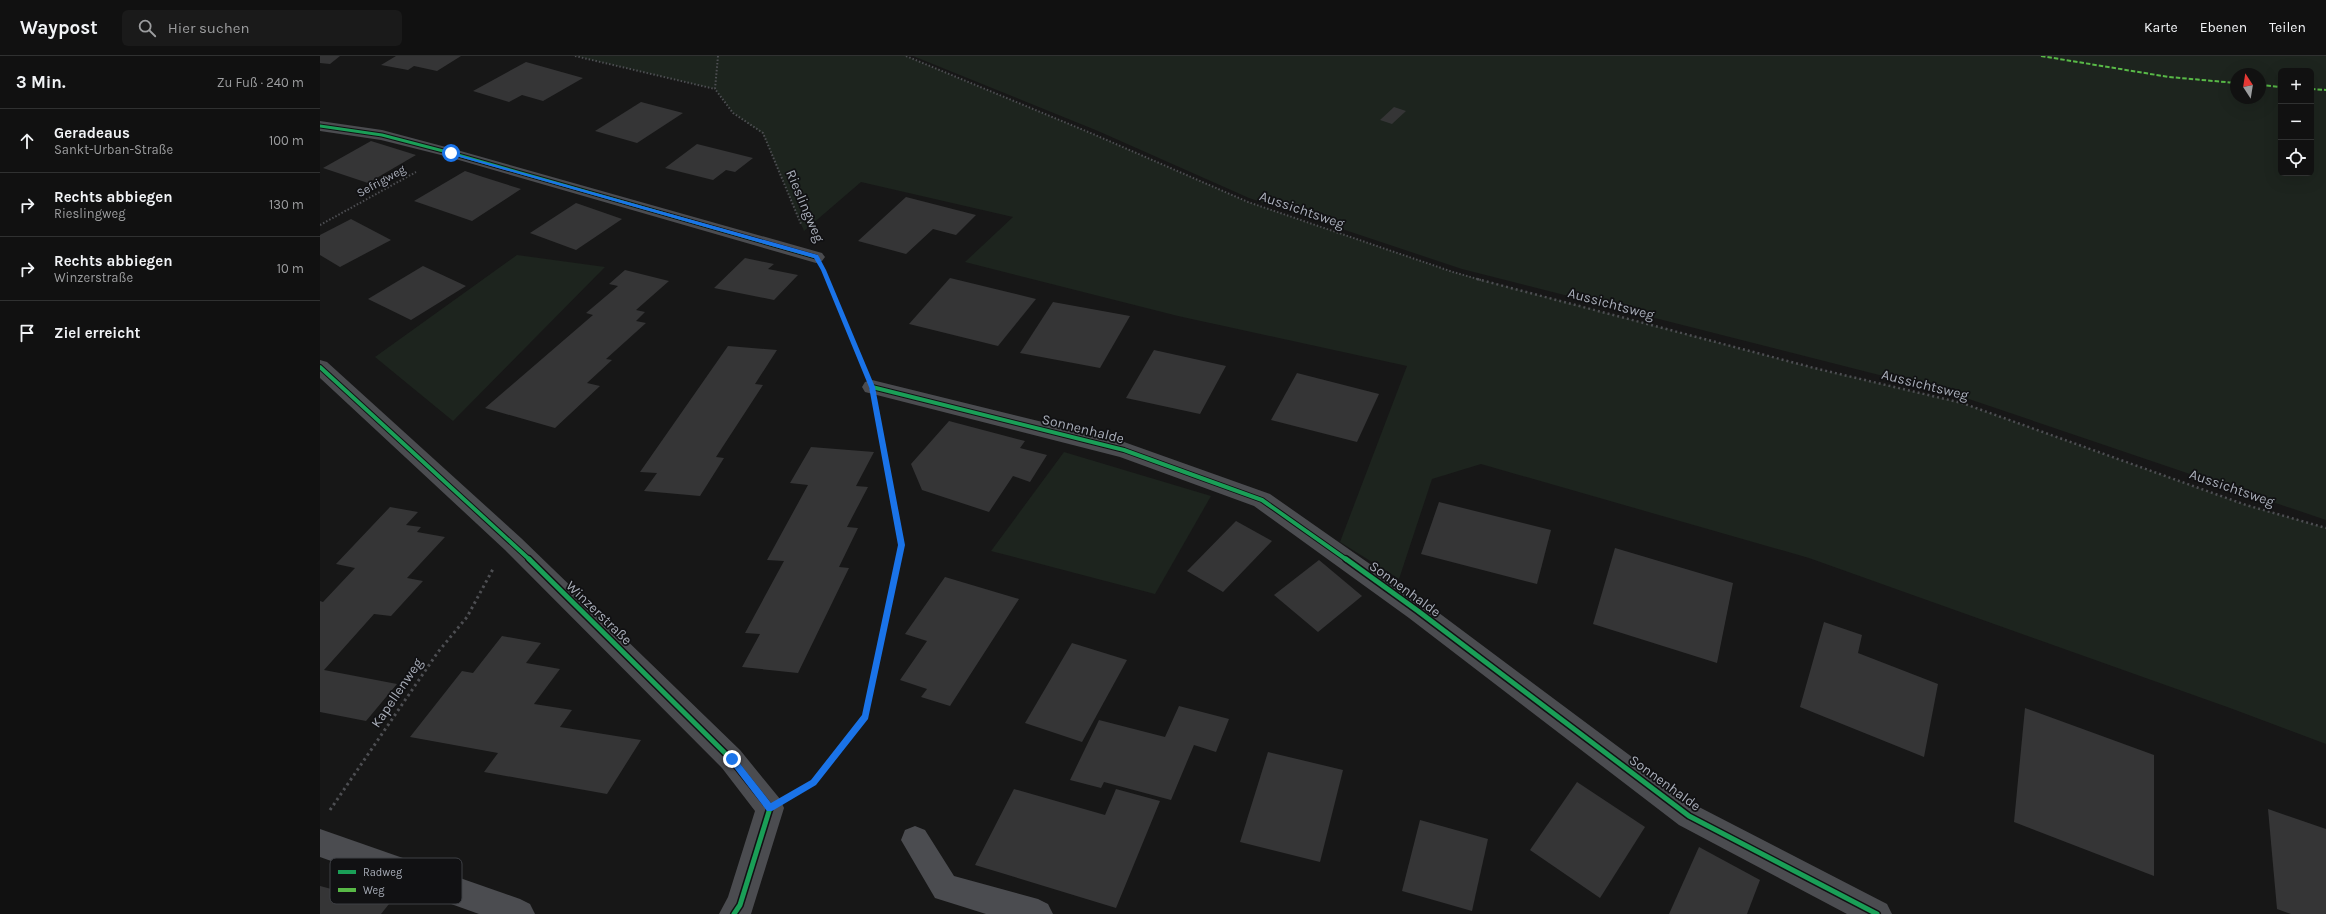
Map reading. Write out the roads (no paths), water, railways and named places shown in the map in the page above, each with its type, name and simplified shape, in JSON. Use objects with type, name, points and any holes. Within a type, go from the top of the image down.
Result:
[{"type":"street","points":[[320,126],[382,135],[451,153],[816,257]]},
{"type":"street","name":"Winzerstraße","points":[[320,367],[536,566],[732,759],[770,808],[740,905],[734,914]]},
{"type":"street","name":"Sonnenhalde","points":[[872,387],[1124,450],[1262,500],[1418,611],[1689,816],[1877,914]]},
{"type":"street","points":[[915,840],[945,888],[1038,914]]},
{"type":"street","points":[[320,842],[364,858]]},
{"type":"street","points":[[462,893],[520,914]]}]
